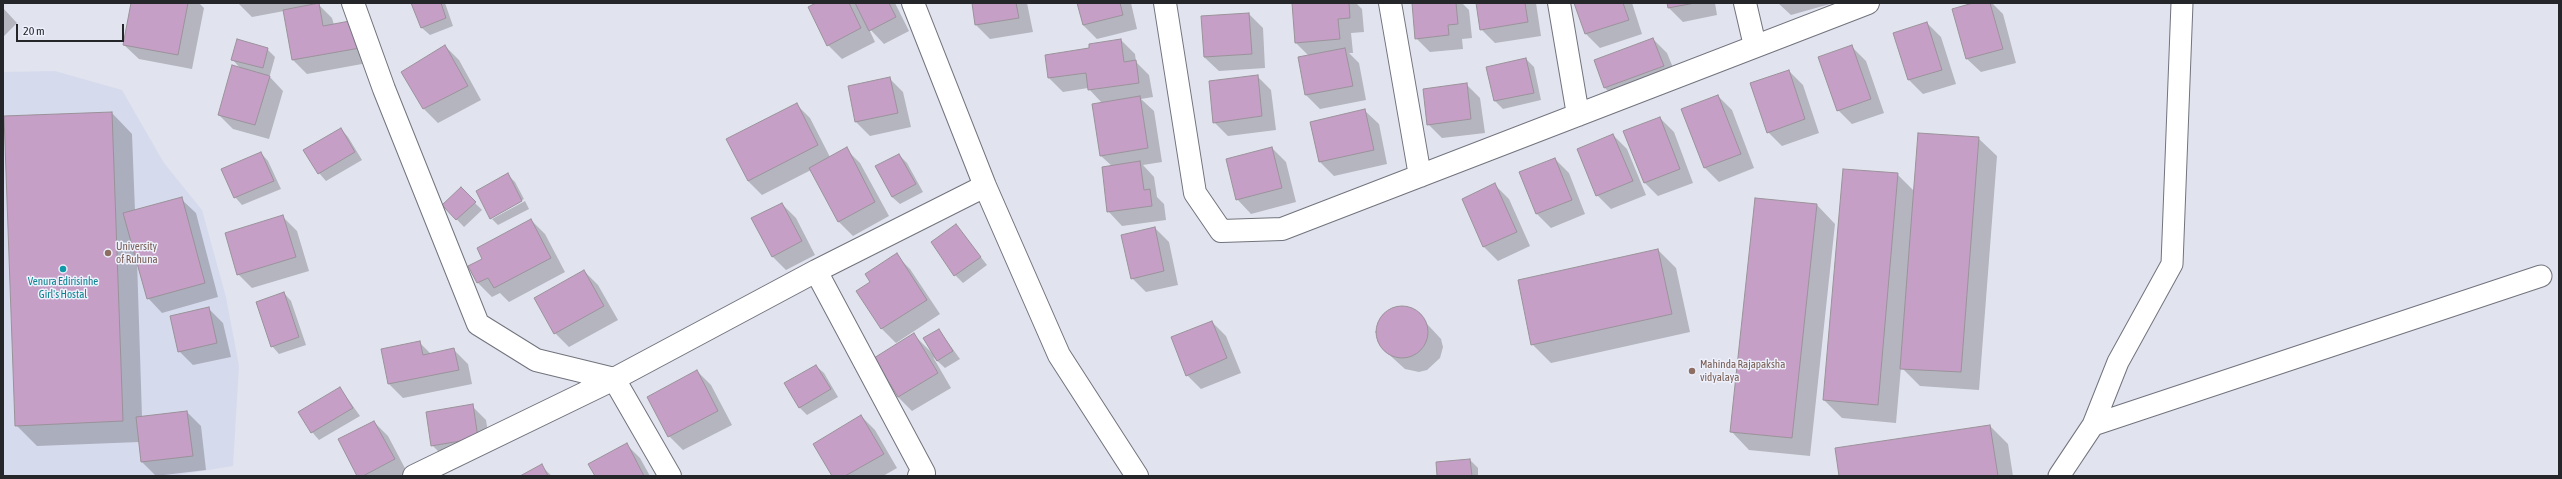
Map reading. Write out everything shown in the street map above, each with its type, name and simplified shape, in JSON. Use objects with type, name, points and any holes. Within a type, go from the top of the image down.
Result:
[{"type":"street","points":[[353,3],[384,89],[478,324],[536,360],[614,379],[670,476]]},
{"type":"street","points":[[913,3],[985,186],[1059,355],[1137,476]]},
{"type":"street","points":[[1165,3],[1195,193],[1221,231],[1282,229],[1868,3]]},
{"type":"street","points":[[1390,3],[1420,176]]},
{"type":"street","points":[[1559,3],[1578,115]]},
{"type":"street","points":[[1745,3],[1755,46]]},
{"type":"street","points":[[414,476],[614,379],[816,271],[985,186]]},
{"type":"street","points":[[816,271],[924,473],[919,476]]},
{"type":"lane","points":[[2059,476],[2093,425],[2118,362],[2172,264],[2182,3]]},
{"type":"lane","points":[[2093,425],[2541,276]]},
{"type":"shaded area","name":"University of Ruhuna","points":[[55,71],[122,90],[164,163],[202,210],[226,297],[239,366],[233,466],[172,476],[3,476],[3,72]]},
{"type":"building","points":[[131,3],[188,3],[178,55],[123,45]]},
{"type":"building","points":[[319,3],[323,26],[355,20],[360,48],[292,60],[283,10]]},
{"type":"building","points":[[411,3],[441,3],[446,18],[421,28]]},
{"type":"building","points":[[816,3],[849,3],[861,28],[827,46],[808,7]]},
{"type":"building","points":[[855,3],[889,3],[896,17],[869,31]]},
{"type":"building","points":[[972,3],[1016,3],[1019,18],[975,25]]},
{"type":"building","points":[[1077,3],[1120,3],[1123,15],[1083,25]]},
{"type":"building","points":[[1292,3],[1349,3],[1350,18],[1338,19],[1340,39],[1295,43]]},
{"type":"building","points":[[1412,3],[1456,3],[1458,24],[1448,25],[1449,35],[1415,39]]},
{"type":"building","points":[[1476,3],[1525,3],[1528,22],[1480,30]]},
{"type":"building","points":[[1574,3],[1623,3],[1629,20],[1585,34]]},
{"type":"building","points":[[1667,3],[1695,3],[1668,8]]},
{"type":"building","points":[[1973,3],[1990,3],[2003,49],[1966,59],[1952,9]]},
{"type":"building","points":[[1249,13],[1252,54],[1204,57],[1201,16]]},
{"type":"building","points":[[1927,22],[1942,70],[1908,80],[1893,33]]},
{"type":"building","points":[[1653,38],[1664,66],[1604,88],[1594,60]]},
{"type":"building","points":[[237,39],[268,48],[263,68],[231,60]]},
{"type":"building","points":[[1121,39],[1124,62],[1136,60],[1139,83],[1088,90],[1086,73],[1048,78],[1045,55],[1089,48],[1089,44]]},
{"type":"building","points":[[445,45],[468,86],[423,109],[401,72]]},
{"type":"building","points":[[1852,45],[1871,99],[1837,111],[1818,57]]},
{"type":"building","points":[[1345,48],[1353,86],[1305,95],[1298,57]]},
{"type":"building","points":[[1526,58],[1534,93],[1494,101],[1486,67]]},
{"type":"building","points":[[232,65],[270,76],[255,125],[218,115]]},
{"type":"building","points":[[1789,70],[1805,119],[1767,133],[1750,83]]},
{"type":"building","points":[[1258,75],[1262,116],[1213,123],[1209,81]]},
{"type":"building","points":[[890,77],[898,113],[855,122],[848,86]]},
{"type":"building","points":[[1467,83],[1471,119],[1427,125],[1423,89]]},
{"type":"building","points":[[1718,95],[1741,154],[1704,168],[1681,109]]},
{"type":"building","points":[[1140,96],[1148,148],[1100,156],[1092,104]]},
{"type":"building","points":[[797,103],[818,145],[748,181],[726,139]]},
{"type":"building","points":[[1365,109],[1374,150],[1319,162],[1310,122]]},
{"type":"building","name":"Venura Edirisinhe Girl's Hostal","points":[[112,112],[123,421],[15,426],[4,116]]},
{"type":"building","points":[[1660,117],[1680,169],[1644,183],[1623,131]]},
{"type":"building","points":[[341,128],[355,152],[318,174],[303,150]]},
{"type":"building","points":[[1918,133],[1979,137],[1961,372],[1900,369]]},
{"type":"building","points":[[1613,134],[1633,181],[1596,196],[1577,149]]},
{"type":"building","points":[[847,147],[875,202],[838,222],[809,168]]},
{"type":"building","points":[[1272,147],[1282,188],[1236,200],[1226,159]]},
{"type":"building","points":[[261,152],[274,181],[234,198],[221,169]]},
{"type":"building","points":[[899,154],[916,184],[892,197],[875,166]]},
{"type":"building","points":[[1555,158],[1572,200],[1536,214],[1519,172]]},
{"type":"building","points":[[1140,161],[1144,190],[1150,189],[1152,206],[1107,212],[1102,167]]},
{"type":"building","points":[[1843,169],[1898,173],[1878,405],[1823,400]]},
{"type":"building","points":[[508,173],[522,201],[490,219],[476,191]]},
{"type":"building","points":[[1495,183],[1517,232],[1483,247],[1462,199]]},
{"type":"building","points":[[461,187],[476,202],[456,220],[442,205]]},
{"type":"building","points":[[182,197],[205,283],[147,299],[123,213]]},
{"type":"building","points":[[1755,198],[1817,204],[1792,438],[1730,432]]},
{"type":"building","points":[[782,203],[802,241],[772,257],[751,218]]},
{"type":"building","points":[[283,215],[296,257],[237,275],[225,233]]},
{"type":"building","points":[[531,219],[551,258],[494,288],[488,278],[477,283],[468,266],[482,259],[477,248]]},
{"type":"building","points":[[956,224],[981,257],[954,276],[931,242]]},
{"type":"building","points":[[1155,227],[1164,271],[1131,279],[1121,235]]},
{"type":"building","points":[[1658,249],[1672,314],[1531,345],[1518,280]]},
{"type":"building","points":[[897,253],[927,300],[881,329],[856,291],[870,282],[865,274]]},
{"type":"building","points":[[584,270],[604,306],[554,334],[534,298]]},
{"type":"building","points":[[284,292],[299,337],[271,347],[256,302]]},
{"type":"building","points":[[1402,306],[1416,310],[1424,318],[1428,332],[1424,346],[1416,354],[1402,358],[1388,354],[1380,346],[1376,332],[1380,318],[1388,310]]},
{"type":"building","points":[[209,307],[217,343],[178,352],[170,316]]},
{"type":"building","points":[[1212,321],[1227,358],[1186,376],[1171,337]]},
{"type":"building","points":[[939,329],[953,351],[937,361],[923,338]]},
{"type":"building","points":[[914,333],[938,373],[898,397],[874,358]]},
{"type":"building","points":[[420,341],[423,355],[454,348],[459,370],[388,384],[381,349]]},
{"type":"building","points":[[816,365],[831,389],[799,408],[784,383]]},
{"type":"building","points":[[697,370],[718,411],[668,437],[647,397]]},
{"type":"building","points":[[340,387],[353,408],[311,433],[298,412]]},
{"type":"building","points":[[473,404],[478,438],[431,446],[426,412]]},
{"type":"building","points":[[187,411],[193,456],[141,462],[136,417]]},
{"type":"building","points":[[861,415],[884,454],[845,476],[832,476],[813,444]]},
{"type":"building","points":[[374,421],[395,459],[363,476],[357,476],[338,439]]},
{"type":"building","points":[[1990,425],[1998,476],[1839,476],[1835,448]]},
{"type":"building","points":[[627,443],[644,476],[595,476],[588,464]]},
{"type":"building","points":[[1470,459],[1472,476],[1437,476],[1436,462]]},
{"type":"building","points":[[542,464],[548,476],[520,476]]},
{"type":"place","name":"University of Ruhuna","points":[[108,253]]},
{"type":"place","name":"Venura Edirisinhe Girl's Hostal","points":[[63,269]]},
{"type":"place","name":"Mahinda Rajapaksha vidyalaya","points":[[1692,371]]}]
